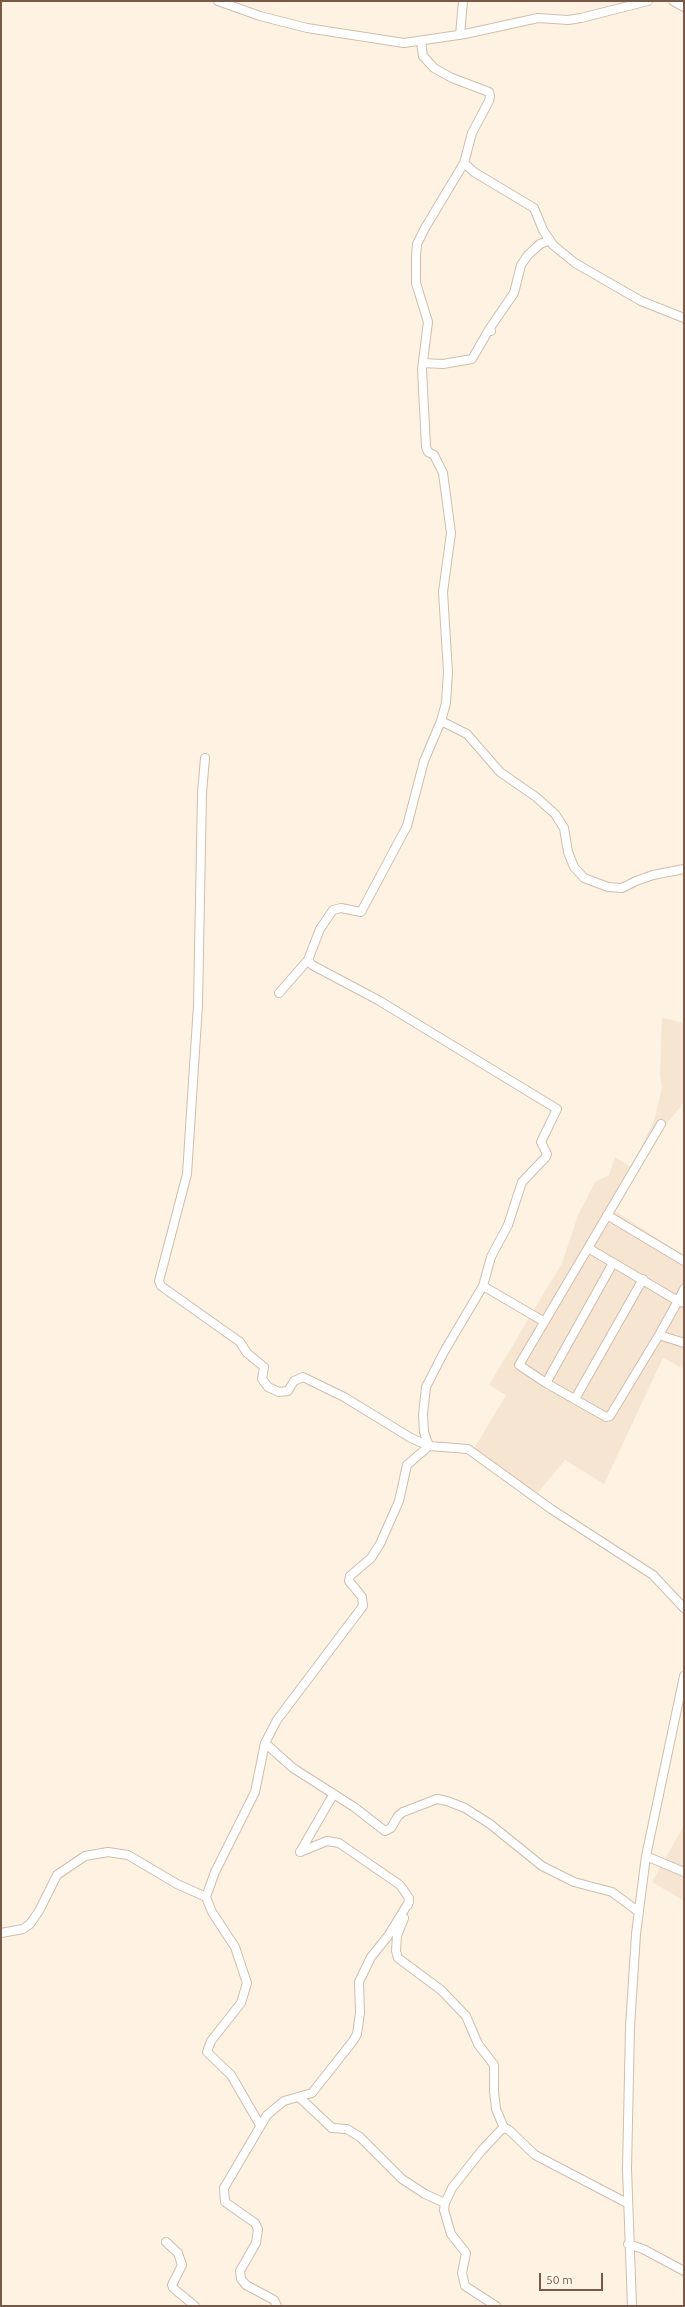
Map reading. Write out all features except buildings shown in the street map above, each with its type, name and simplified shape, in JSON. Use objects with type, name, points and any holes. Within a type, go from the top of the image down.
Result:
[{"type":"street","points":[[218,1],[260,16],[307,28],[404,43],[421,42],[460,35],[538,18],[568,20],[581,18],[648,1]]},
{"type":"street","points":[[460,35],[463,1]]},
{"type":"street","points":[[673,1],[684,7]]},
{"type":"street","points":[[279,993],[308,960],[320,929],[328,915],[333,910],[341,908],[361,912],[412,815],[417,782],[441,721],[446,703],[448,672],[443,592],[451,533],[444,473],[434,455],[428,452],[426,447],[423,363],[428,322],[416,283],[417,244],[464,163],[472,133],[489,101],[490,96],[489,92],[452,78],[434,68],[423,56],[421,42]]},
{"type":"street","points":[[464,163],[474,172],[534,208],[543,230],[550,240],[575,263],[634,297],[684,318]]},
{"type":"street","points":[[423,363],[443,364],[472,359],[514,293],[521,265],[528,255],[540,244],[550,240]]},
{"type":"street","points":[[441,721],[467,734],[500,772],[536,797],[555,814],[564,828],[568,852],[574,867],[584,878],[608,887],[622,888],[653,875],[684,869]]},
{"type":"street","points":[[205,758],[202,793],[198,1026],[187,1174],[159,1281],[160,1286],[240,1342],[247,1353],[264,1367],[262,1379],[268,1387],[280,1392],[288,1391],[294,1381],[303,1377],[344,1397],[411,1438],[429,1446],[468,1448],[551,1509],[653,1575],[684,1608]]},
{"type":"street","points":[[308,960],[312,965],[378,1000],[557,1109],[541,1142],[547,1154],[546,1157],[522,1182],[508,1225],[491,1257],[483,1286],[445,1350],[426,1387],[423,1414],[424,1432],[429,1446]]},
{"type":"street","points":[[661,1124],[543,1321],[519,1365],[546,1383],[606,1417],[610,1416],[658,1335],[681,1302],[684,1289]]},
{"type":"street","points":[[607,1215],[684,1261]]},
{"type":"street","points":[[588,1248],[681,1302]]},
{"type":"street","points":[[546,1383],[613,1263]]},
{"type":"street","points":[[575,1399],[643,1279]]},
{"type":"street","points":[[483,1286],[543,1321]]},
{"type":"street","points":[[658,1335],[684,1343]]},
{"type":"street","points":[[260,2126],[231,2075],[207,2052],[211,2041],[241,2003],[248,1983],[235,1947],[212,1912],[206,1897],[215,1872],[255,1792],[265,1742],[277,1720],[363,1606],[362,1596],[349,1581],[350,1576],[371,1558],[380,1544],[399,1501],[407,1465],[429,1446]]},
{"type":"street","points":[[632,2306],[627,2202],[629,2034],[639,1912],[646,1856],[684,1676]]},
{"type":"street","points":[[265,1742],[293,1768],[333,1795],[354,1807],[385,1831],[391,1828],[398,1816],[403,1812],[436,1799],[455,1804],[490,1824],[542,1866],[574,1882],[612,1892],[639,1912]]},
{"type":"street","points":[[333,1795],[300,1852],[327,1841],[339,1842],[400,1885],[409,1898],[409,1902],[397,1936],[396,1951],[398,1958],[441,1990],[466,2016],[478,2044],[494,2065],[496,2109],[504,2128],[509,2130],[535,2156],[627,2202]]},
{"type":"street","points":[[1,1933],[23,1929],[30,1924],[39,1911],[57,1875],[85,1856],[115,1852],[128,1855],[177,1884],[206,1897]]},
{"type":"street","points":[[646,1856],[684,1872]]},
{"type":"street","points":[[277,2306],[274,2300],[246,2285],[241,2279],[240,2271],[256,2243],[258,2229],[254,2223],[225,2202],[224,2188],[267,2115],[284,2101],[312,2093],[317,2089],[353,2041],[356,2034],[360,2013],[359,1982],[371,1957],[388,1936],[409,1902]]},
{"type":"street","points":[[299,2097],[332,2128],[347,2129],[360,2137],[402,2179],[425,2194],[445,2203]]},
{"type":"street","points":[[496,2306],[465,2286],[462,2273],[466,2253],[449,2230],[445,2217],[445,2203],[452,2188],[482,2150],[504,2128]]},
{"type":"street","points":[[166,2242],[178,2253],[182,2265],[172,2284],[173,2288],[195,2306]]},
{"type":"street","points":[[628,2244],[643,2249],[684,2271]]},
{"type":"shaded area","points":[[662,1018],[684,1023],[684,1102],[663,1129],[615,1211],[684,1256],[684,1369],[663,1358],[604,1484],[565,1460],[536,1495],[472,1452],[506,1395],[489,1385],[562,1263],[578,1215],[595,1182],[609,1175],[615,1157],[631,1167],[654,1121],[662,1088],[660,1074]]},
{"type":"shaded area","points":[[684,1825],[684,1901],[652,1882]]}]
